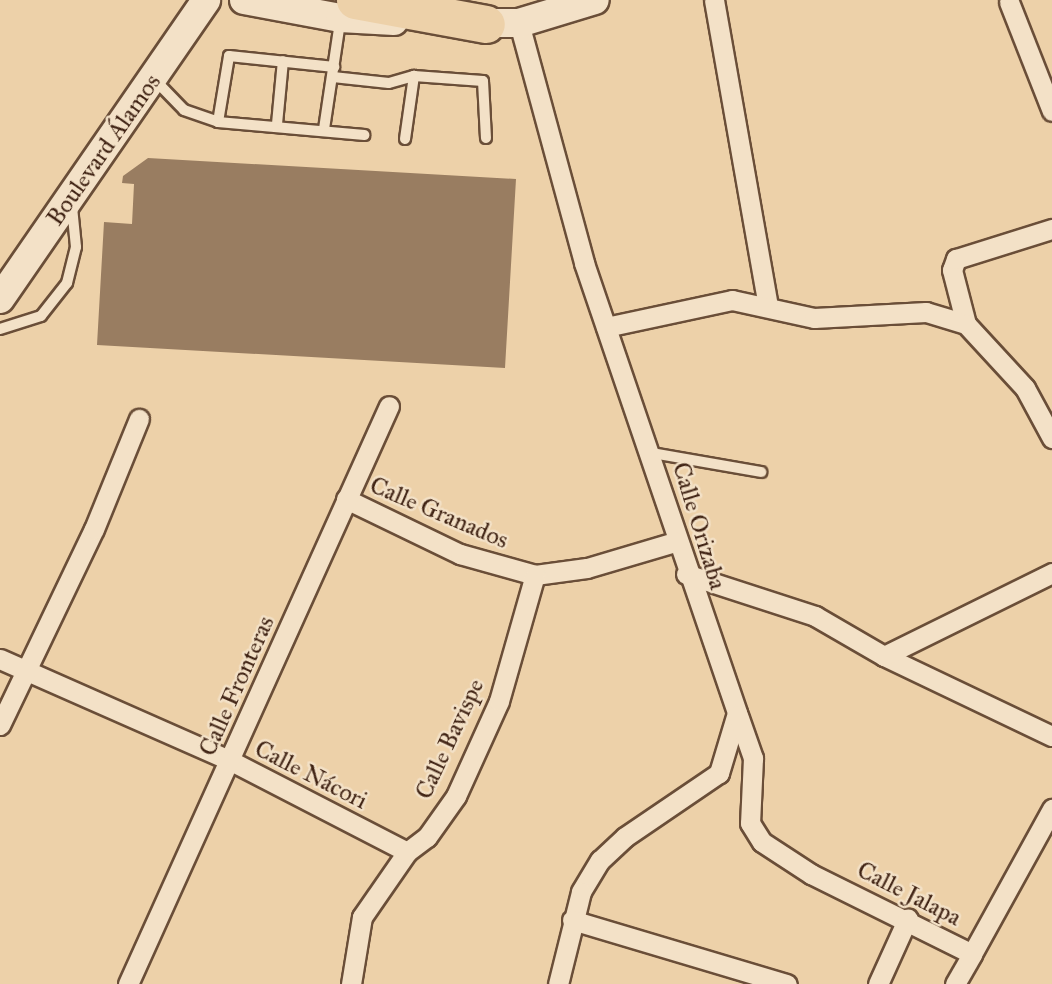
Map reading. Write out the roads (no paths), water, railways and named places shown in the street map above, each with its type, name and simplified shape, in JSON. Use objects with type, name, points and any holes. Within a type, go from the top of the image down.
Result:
[{"type":"highway","points":[[348,9],[502,23]]},
{"type":"main road","name":"Boulevard Álamos","points":[[0,299],[206,0]]},
{"type":"main road","points":[[244,0],[348,9]]},
{"type":"main road","points":[[502,23],[595,0]]},
{"type":"street","points":[[714,0],[768,305]]},
{"type":"street","points":[[1009,2],[1052,111]]},
{"type":"street","name":"Calle Orizaba","points":[[502,23],[652,453],[686,574],[753,758],[749,811],[755,834]]},
{"type":"street","points":[[1052,229],[956,259],[952,270],[966,324],[1025,388],[1052,438]]},
{"type":"street","points":[[606,327],[732,300],[768,305],[814,318],[926,312],[966,324]]},
{"type":"street","name":"Calle Fronteras","points":[[128,984],[389,406]]},
{"type":"street","points":[[0,725],[24,668],[94,529],[139,419]]},
{"type":"street","name":"Calle Granados","points":[[346,499],[460,554],[535,575],[587,568],[676,542]]},
{"type":"street","points":[[884,656],[1052,573]]},
{"type":"street","points":[[686,574],[816,616],[884,656],[1052,736]]},
{"type":"street","name":"Calle Bavispe","points":[[351,984],[362,917],[407,852],[427,837],[456,796],[499,701],[535,575]]},
{"type":"street","name":"Calle Nácori","points":[[0,659],[231,761],[407,852]]},
{"type":"street","points":[[558,984],[572,920],[600,860],[625,837],[719,773],[737,713]]},
{"type":"street","name":"Calle Jalapa","points":[[755,834],[803,870],[908,918],[972,954],[1052,809]]},
{"type":"street","points":[[878,984],[908,918]]},
{"type":"street","points":[[572,920],[787,984]]},
{"type":"street","points":[[955,984],[972,954]]},
{"type":"lane","points":[[324,129],[348,9]]},
{"type":"lane","points":[[218,122],[229,56],[283,61],[389,83],[414,76],[483,81],[486,138]]},
{"type":"lane","points":[[277,124],[283,61]]},
{"type":"lane","points":[[405,139],[414,76]]},
{"type":"lane","points":[[154,79],[184,110],[218,122],[277,124],[364,135]]},
{"type":"lane","points":[[0,329],[41,316],[67,282],[76,247],[70,196]]},
{"type":"lane","points":[[652,453],[761,471]]}]
